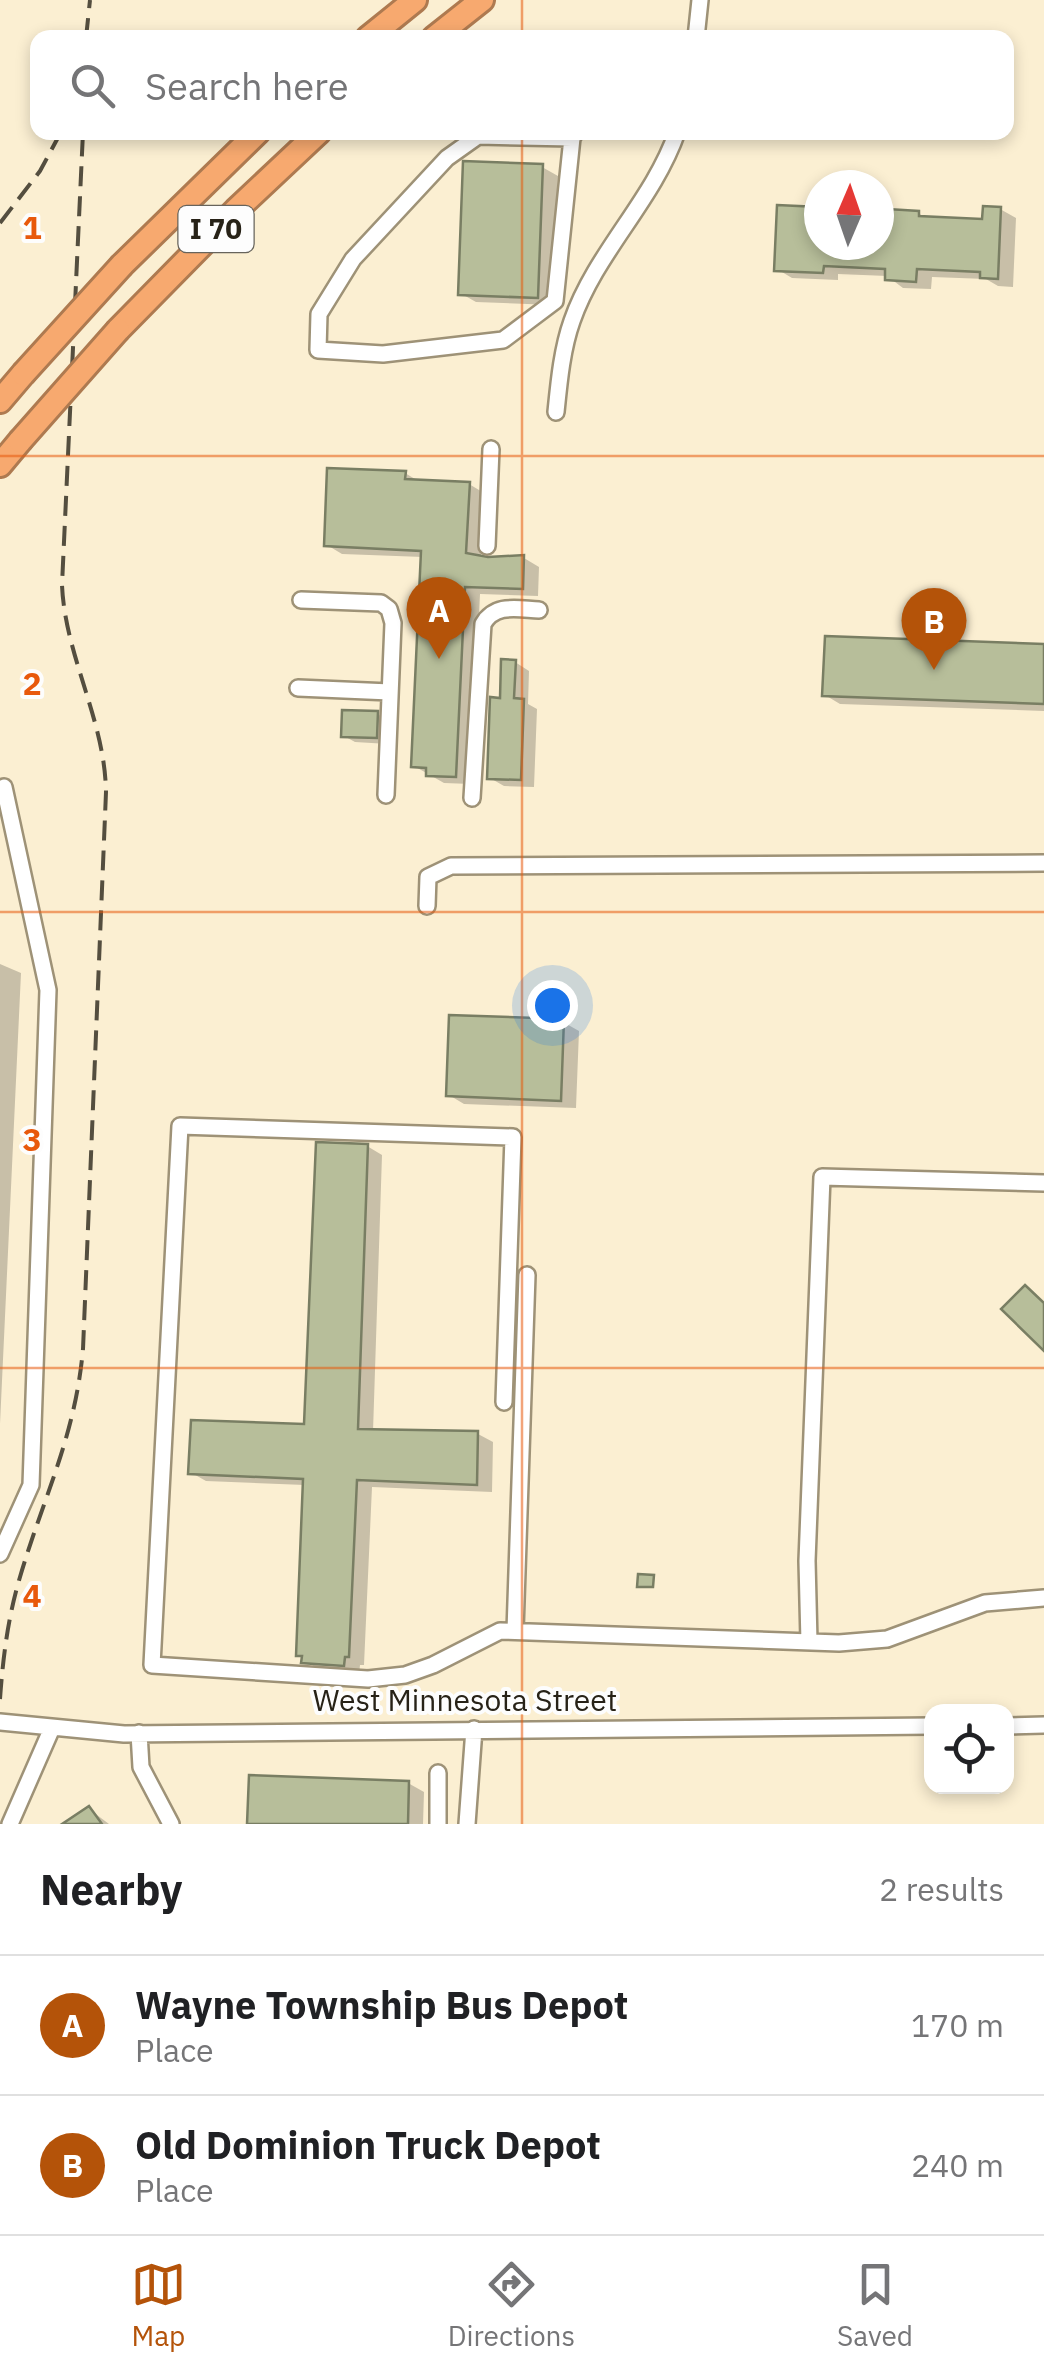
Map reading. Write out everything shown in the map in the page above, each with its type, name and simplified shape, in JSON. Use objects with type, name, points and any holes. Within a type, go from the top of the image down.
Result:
[{"type":"highway","points":[[376,30],[415,0]]},
{"type":"highway","points":[[443,30],[482,0]]},
{"type":"highway","name":"I 70","points":[[0,402],[122,265],[250,140]]},
{"type":"highway","name":"I 70","points":[[0,465],[118,330],[310,140]]},
{"type":"street","points":[[697,30],[700,0]]},
{"type":"street","points":[[472,140],[447,158],[353,259],[319,314],[318,350],[383,354],[504,340],[555,301],[573,140]]},
{"type":"street","points":[[556,412],[562,364],[575,314],[596,271],[652,186],[673,140]]},
{"type":"street","points":[[555,301],[575,314]]},
{"type":"street","points":[[487,546],[492,450]]},
{"type":"street","points":[[301,600],[382,602],[389,609],[393,623],[386,796]]},
{"type":"street","points":[[472,798],[483,624],[498,609],[539,610]]},
{"type":"street","points":[[298,688],[390,692]]},
{"type":"street","points":[[0,1554],[31,1485],[48,990],[4,787]]},
{"type":"street","points":[[427,906],[428,877],[450,866],[1044,863]]},
{"type":"street","points":[[504,1402],[512,1137],[180,1126],[152,1665],[368,1678],[405,1674],[433,1665],[500,1630],[809,1642],[887,1639],[985,1603],[1044,1598]]},
{"type":"street","points":[[809,1642],[808,1542],[822,1177],[1044,1183]]},
{"type":"street","points":[[515,1631],[527,1276]]},
{"type":"street","name":"West Minnesota Street","points":[[0,1722],[139,1733],[924,1726]]},
{"type":"street","points":[[1014,1726],[1044,1725]]},
{"type":"street","points":[[10,1824],[52,1728]]},
{"type":"street","points":[[466,1824],[474,1729]]},
{"type":"street","points":[[139,1733],[141,1767],[170,1824]]},
{"type":"street","points":[[438,1773],[438,1824]]},
{"type":"street","points":[[438,1794],[471,1795]]},
{"type":"building","points":[[463,161],[543,164],[538,298],[458,295]]},
{"type":"building","points":[[777,205],[804,206],[804,260],[894,260],[894,209],[919,211],[919,216],[982,219],[983,206],[1001,207],[998,279],[980,278],[980,272],[917,269],[916,282],[885,280],[885,269],[824,266],[823,273],[774,271]]},
{"type":"building","points":[[327,468],[406,471],[405,479],[470,482],[466,553],[488,557],[524,555],[523,589],[465,587],[456,777],[426,776],[426,768],[411,767],[421,551],[324,546]]},
{"type":"building","points":[[825,636],[1044,644],[1044,704],[822,696]]},
{"type":"building","points":[[501,659],[516,660],[514,698],[524,699],[521,780],[487,779],[490,697],[500,698]]},
{"type":"building","points":[[342,710],[378,711],[377,738],[341,737]]},
{"type":"building","points":[[449,1015],[564,1019],[561,1101],[446,1096]]},
{"type":"building","points":[[316,1142],[368,1144],[358,1429],[478,1431],[477,1485],[357,1480],[349,1657],[345,1657],[344,1666],[301,1663],[302,1656],[296,1656],[303,1479],[188,1474],[191,1420],[304,1424]]},
{"type":"building","points":[[1025,1285],[1044,1303],[1044,1351],[1001,1309]]},
{"type":"building","points":[[638,1574],[654,1575],[653,1587],[637,1587]]},
{"type":"building","points":[[249,1775],[409,1781],[408,1824],[247,1824]]},
{"type":"building","points":[[89,1806],[102,1824],[62,1824]]},
{"type":"railway","points":[[87,30],[90,0]]},
{"type":"railway","points":[[0,223],[40,171],[57,140]]},
{"type":"railway","points":[[0,1699],[12,1607],[66,1439],[83,1349],[106,792],[99,739],[70,637],[62,585],[83,140]]},
{"type":"place","name":"Wayne Township Bus Depot","points":[[439,659]]},
{"type":"place","name":"Old Dominion Truck Depot","points":[[934,670]]}]
